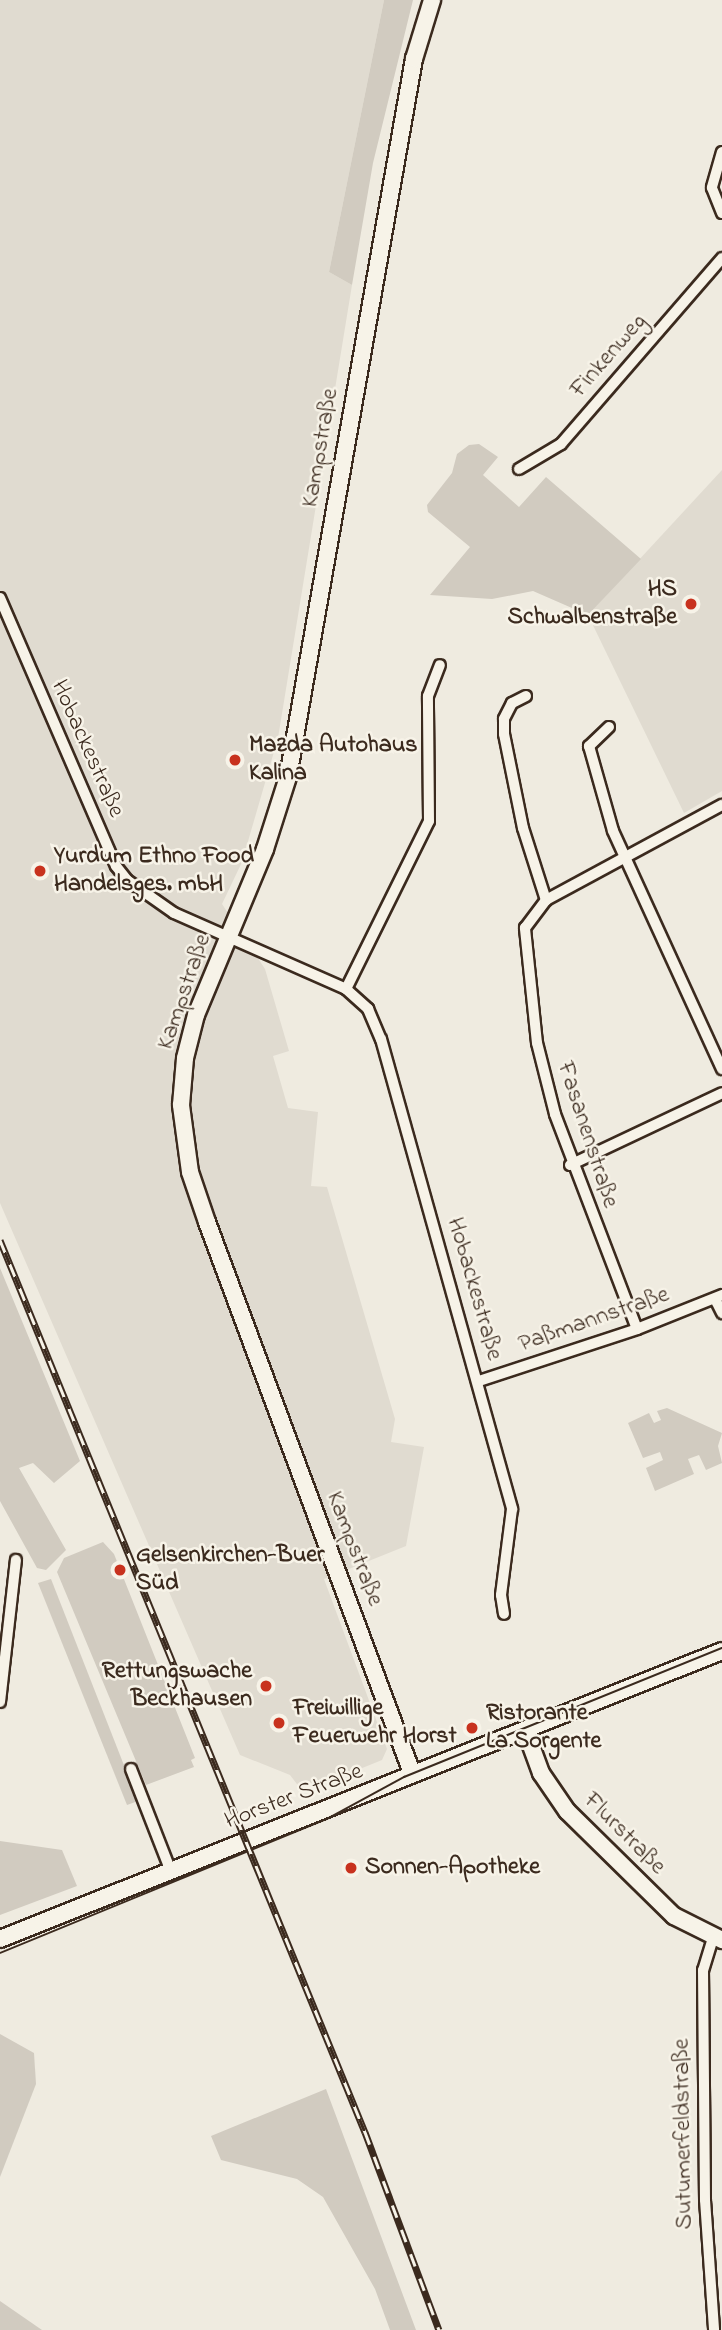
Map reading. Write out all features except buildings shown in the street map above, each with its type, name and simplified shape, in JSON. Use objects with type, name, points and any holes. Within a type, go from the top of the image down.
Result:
[{"type":"street","name":"Kampstraße","points":[[412,1773],[191,1172],[181,1105],[185,1058],[196,1015],[265,849],[288,776],[414,59],[432,0]]},
{"type":"street","points":[[722,152],[712,188],[722,213]]},
{"type":"street","name":"Finkenweg","points":[[519,469],[561,444],[722,258]]},
{"type":"street","name":"Hobackestraße","points":[[0,598],[116,866],[156,903],[346,989],[368,1009],[381,1039],[479,1381],[512,1508],[501,1595],[504,1614]]},
{"type":"street","points":[[346,989],[429,821],[428,696],[440,665]]},
{"type":"street","points":[[526,696],[512,703],[504,719],[504,734],[523,828],[546,900],[722,805]]},
{"type":"street","points":[[609,727],[589,746],[626,859],[722,1069]]},
{"type":"street","name":"Fasanenstraße","points":[[546,900],[525,928],[537,1043],[570,1165],[637,1329]]},
{"type":"street","points":[[570,1165],[722,1093]]},
{"type":"street","points":[[718,1297],[722,1313]]},
{"type":"street","name":"Paßmannstraße","points":[[479,1381],[637,1329],[718,1297]]},
{"type":"street","points":[[0,1702],[16,1560]]},
{"type":"street","name":"Horster Straße","points":[[0,1939],[412,1773],[526,1732],[722,1651]]},
{"type":"street","name":"Flurstraße","points":[[526,1732],[541,1773],[567,1811],[674,1916],[717,1939]]},
{"type":"street","points":[[131,1769],[170,1869]]},
{"type":"street","name":"Sutumerfeldstraße","points":[[714,2330],[705,2200],[703,1970],[717,1939]]},
{"type":"shaded area","points":[[0,0],[384,0],[329,272],[352,285],[278,738],[242,862],[222,904],[265,969],[289,1051],[273,1056],[288,1108],[318,1112],[311,1186],[327,1187],[395,1419],[391,1442],[424,1447],[406,1546],[324,1579],[387,1749],[382,1760],[303,1792],[290,1775],[240,1755],[0,1203]]},
{"type":"shaded area","points":[[384,0],[413,0],[373,163],[352,285],[329,272]]},
{"type":"shaded area","points":[[479,444],[498,457],[483,475],[519,507],[546,477],[641,559],[588,615],[533,591],[492,599],[430,595],[470,547],[428,512],[427,505],[452,473],[457,454],[469,445]]},
{"type":"shaded area","points":[[722,470],[722,791],[684,813],[588,615]]},
{"type":"shaded area","points":[[0,1268],[80,1461],[54,1483],[33,1463],[19,1468],[66,1550],[46,1570],[37,1568],[0,1501]]},
{"type":"shaded area","points":[[667,1408],[722,1433],[718,1446],[722,1463],[706,1470],[699,1455],[688,1459],[694,1474],[655,1491],[646,1468],[663,1460],[660,1452],[643,1458],[628,1423],[649,1413],[654,1423],[661,1420],[657,1411]]},
{"type":"shaded area","points":[[103,1542],[114,1554],[195,1758],[191,1760],[194,1767],[146,1785],[57,1572],[64,1558]]},
{"type":"shaded area","points":[[51,1579],[138,1801],[127,1805],[38,1583]]},
{"type":"shaded area","points":[[0,1841],[62,1850],[77,1886],[0,1915]]},
{"type":"shaded area","points":[[0,2034],[34,2053],[36,2084],[0,2177]]},
{"type":"shaded area","points":[[326,2089],[416,2330],[390,2330],[375,2289],[323,2197],[297,2179],[221,2160],[211,2136]]},
{"type":"shaded area","points":[[0,2301],[42,2330],[0,2330]]},
{"type":"tram line","points":[[0,1953],[327,1819],[404,1777],[722,1648]]},
{"type":"railway","points":[[0,1240],[365,2132],[439,2330]]},
{"type":"place","name":"HS Schwalbenstraße","points":[[691,604]]},
{"type":"place","name":"Mazda Autohaus Kalina","points":[[235,760]]},
{"type":"place","name":"Yurdum Ethno Food Handelsges. mbH","points":[[40,871]]},
{"type":"place","name":"Gelsenkirchen-Buer Süd","points":[[120,1570]]},
{"type":"place","name":"Rettungswache Beckhausen","points":[[266,1686]]},
{"type":"place","name":"Freiwillige Feuerwehr Horst","points":[[279,1723]]},
{"type":"place","name":"Ristorante La Sorgente","points":[[472,1728]]},
{"type":"place","name":"Sonnen-Apotheke","points":[[351,1868]]}]
